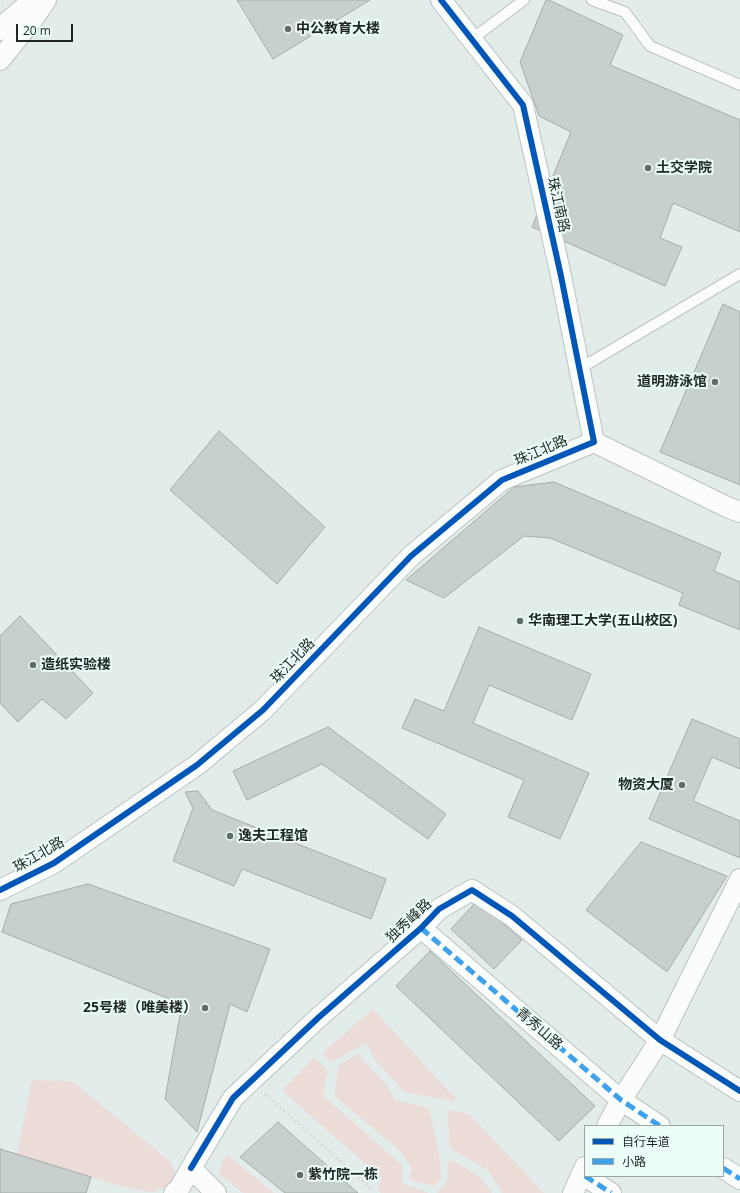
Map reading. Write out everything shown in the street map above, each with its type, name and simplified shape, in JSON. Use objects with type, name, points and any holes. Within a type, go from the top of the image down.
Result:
[{"type":"main road","points":[[0,29],[35,0]]},
{"type":"street","points":[[0,60],[33,19],[46,0]]},
{"type":"street","name":"珠江南路","points":[[441,0],[523,105],[561,276],[594,442]]},
{"type":"street","points":[[594,442],[740,512]]},
{"type":"street","name":"珠江北路","points":[[0,890],[54,863],[197,765],[262,710],[411,556],[502,480],[594,442]]},
{"type":"street","points":[[608,1125],[621,1100],[660,1040],[740,879]]},
{"type":"street","name":"独秀峰路","points":[[174,1193],[179,1189],[233,1098],[250,1080],[421,928],[439,909],[472,890],[512,916],[660,1040],[740,1091]]},
{"type":"street","name":"青秀山路","points":[[421,928],[621,1100],[658,1125]]},
{"type":"street","points":[[191,1168],[216,1193]]},
{"type":"street","points":[[724,1169],[740,1179]]},
{"type":"street","points":[[573,1193],[584,1173]]},
{"type":"street","points":[[589,1177],[611,1193]]},
{"type":"lane","points":[[472,39],[524,0]]},
{"type":"lane","points":[[592,0],[625,12],[650,46],[740,85]]},
{"type":"lane","points":[[579,369],[740,274]]},
{"type":"path","points":[[250,1080],[373,1190]]},
{"type":"shaded area","points":[[373,1009],[458,1101],[404,1092],[375,1060],[366,1043],[331,1062],[322,1053]]},
{"type":"shaded area","points":[[358,1054],[387,1085],[395,1100],[429,1108],[439,1152],[441,1177],[435,1186],[409,1180],[412,1168],[402,1153],[335,1096],[338,1066]]},
{"type":"shaded area","points":[[314,1057],[328,1071],[323,1096],[403,1166],[402,1184],[429,1193],[381,1193],[377,1188],[382,1178],[282,1091]]},
{"type":"shaded area","points":[[32,1080],[72,1081],[172,1163],[176,1181],[153,1192],[126,1188],[17,1154]]},
{"type":"shaded area","points":[[447,1110],[469,1114],[544,1193],[502,1193],[489,1171],[450,1148]]},
{"type":"shaded area","points":[[226,1154],[274,1193],[243,1193],[218,1173]]},
{"type":"shaded area","points":[[453,1160],[481,1178],[492,1193],[438,1193],[449,1177],[447,1163]]},
{"type":"building","name":"中公教育大楼","points":[[237,0],[370,0],[273,59]]},
{"type":"building","name":"土交学院","points":[[546,0],[549,0],[623,35],[610,65],[740,120],[740,232],[673,203],[660,238],[682,247],[665,286],[532,227],[571,132],[539,116],[520,62]]},
{"type":"building","name":"道明游泳馆","points":[[723,304],[740,312],[740,485],[660,452]]},
{"type":"building","points":[[219,431],[325,527],[277,584],[170,490]]},
{"type":"building","points":[[554,482],[721,553],[714,571],[740,582],[740,630],[679,605],[683,593],[550,538],[524,536],[444,598],[406,580],[514,487]]},
{"type":"building","name":"造纸实验楼","points":[[20,616],[93,693],[66,719],[42,699],[18,722],[0,703],[0,636]]},
{"type":"building","points":[[479,627],[591,674],[572,720],[489,685],[473,723],[589,773],[560,839],[508,817],[524,780],[402,728],[415,699],[444,711]]},
{"type":"building","name":"物资大厦","points":[[692,719],[740,739],[740,769],[712,757],[693,801],[740,821],[740,858],[649,819]]},
{"type":"building","points":[[328,727],[446,814],[428,839],[322,764],[247,800],[233,771]]},
{"type":"building","name":"逸夫工程馆","points":[[198,791],[212,810],[386,879],[371,919],[242,869],[234,886],[173,861],[193,808],[185,792]]},
{"type":"building","points":[[641,842],[727,876],[667,972],[586,910]]},
{"type":"building","name":"25号楼（唯美楼）","points":[[88,884],[270,949],[247,1012],[230,1004],[197,1132],[165,1099],[182,1004],[2,932],[11,904]]},
{"type":"building","points":[[477,901],[522,940],[494,969],[451,929]]},
{"type":"building","points":[[430,951],[595,1106],[559,1141],[396,986]]},
{"type":"building","name":"紫竹院一栋","points":[[278,1122],[358,1193],[285,1193],[240,1157]]},
{"type":"building","points":[[0,1149],[91,1177],[86,1193],[0,1193]]},
{"type":"marked path","points":[[421,928],[621,1100],[658,1125]]},
{"type":"marked path","points":[[724,1169],[740,1179]]},
{"type":"marked path","points":[[587,1177],[611,1193]]},
{"type":"cycle path","points":[[0,890],[54,863],[197,765],[263,710],[411,556],[502,480],[594,442],[561,276],[523,105],[441,0]]},
{"type":"cycle path","points":[[191,1168],[233,1098],[318,1018],[421,928],[439,909],[472,890],[512,916],[660,1040],[740,1091]]},
{"type":"place","name":"中公教育大楼","points":[[288,29]]},
{"type":"place","name":"土交学院","points":[[648,168]]},
{"type":"place","name":"道明游泳馆","points":[[715,382]]},
{"type":"place","name":"华南理工大学(五山校区)","points":[[520,621]]},
{"type":"place","name":"造纸实验楼","points":[[33,665]]},
{"type":"place","name":"物资大厦","points":[[682,785]]},
{"type":"place","name":"逸夫工程馆","points":[[230,836]]},
{"type":"place","name":"25号楼（唯美楼）","points":[[205,1008]]},
{"type":"place","name":"紫竹院一栋","points":[[300,1175]]}]
